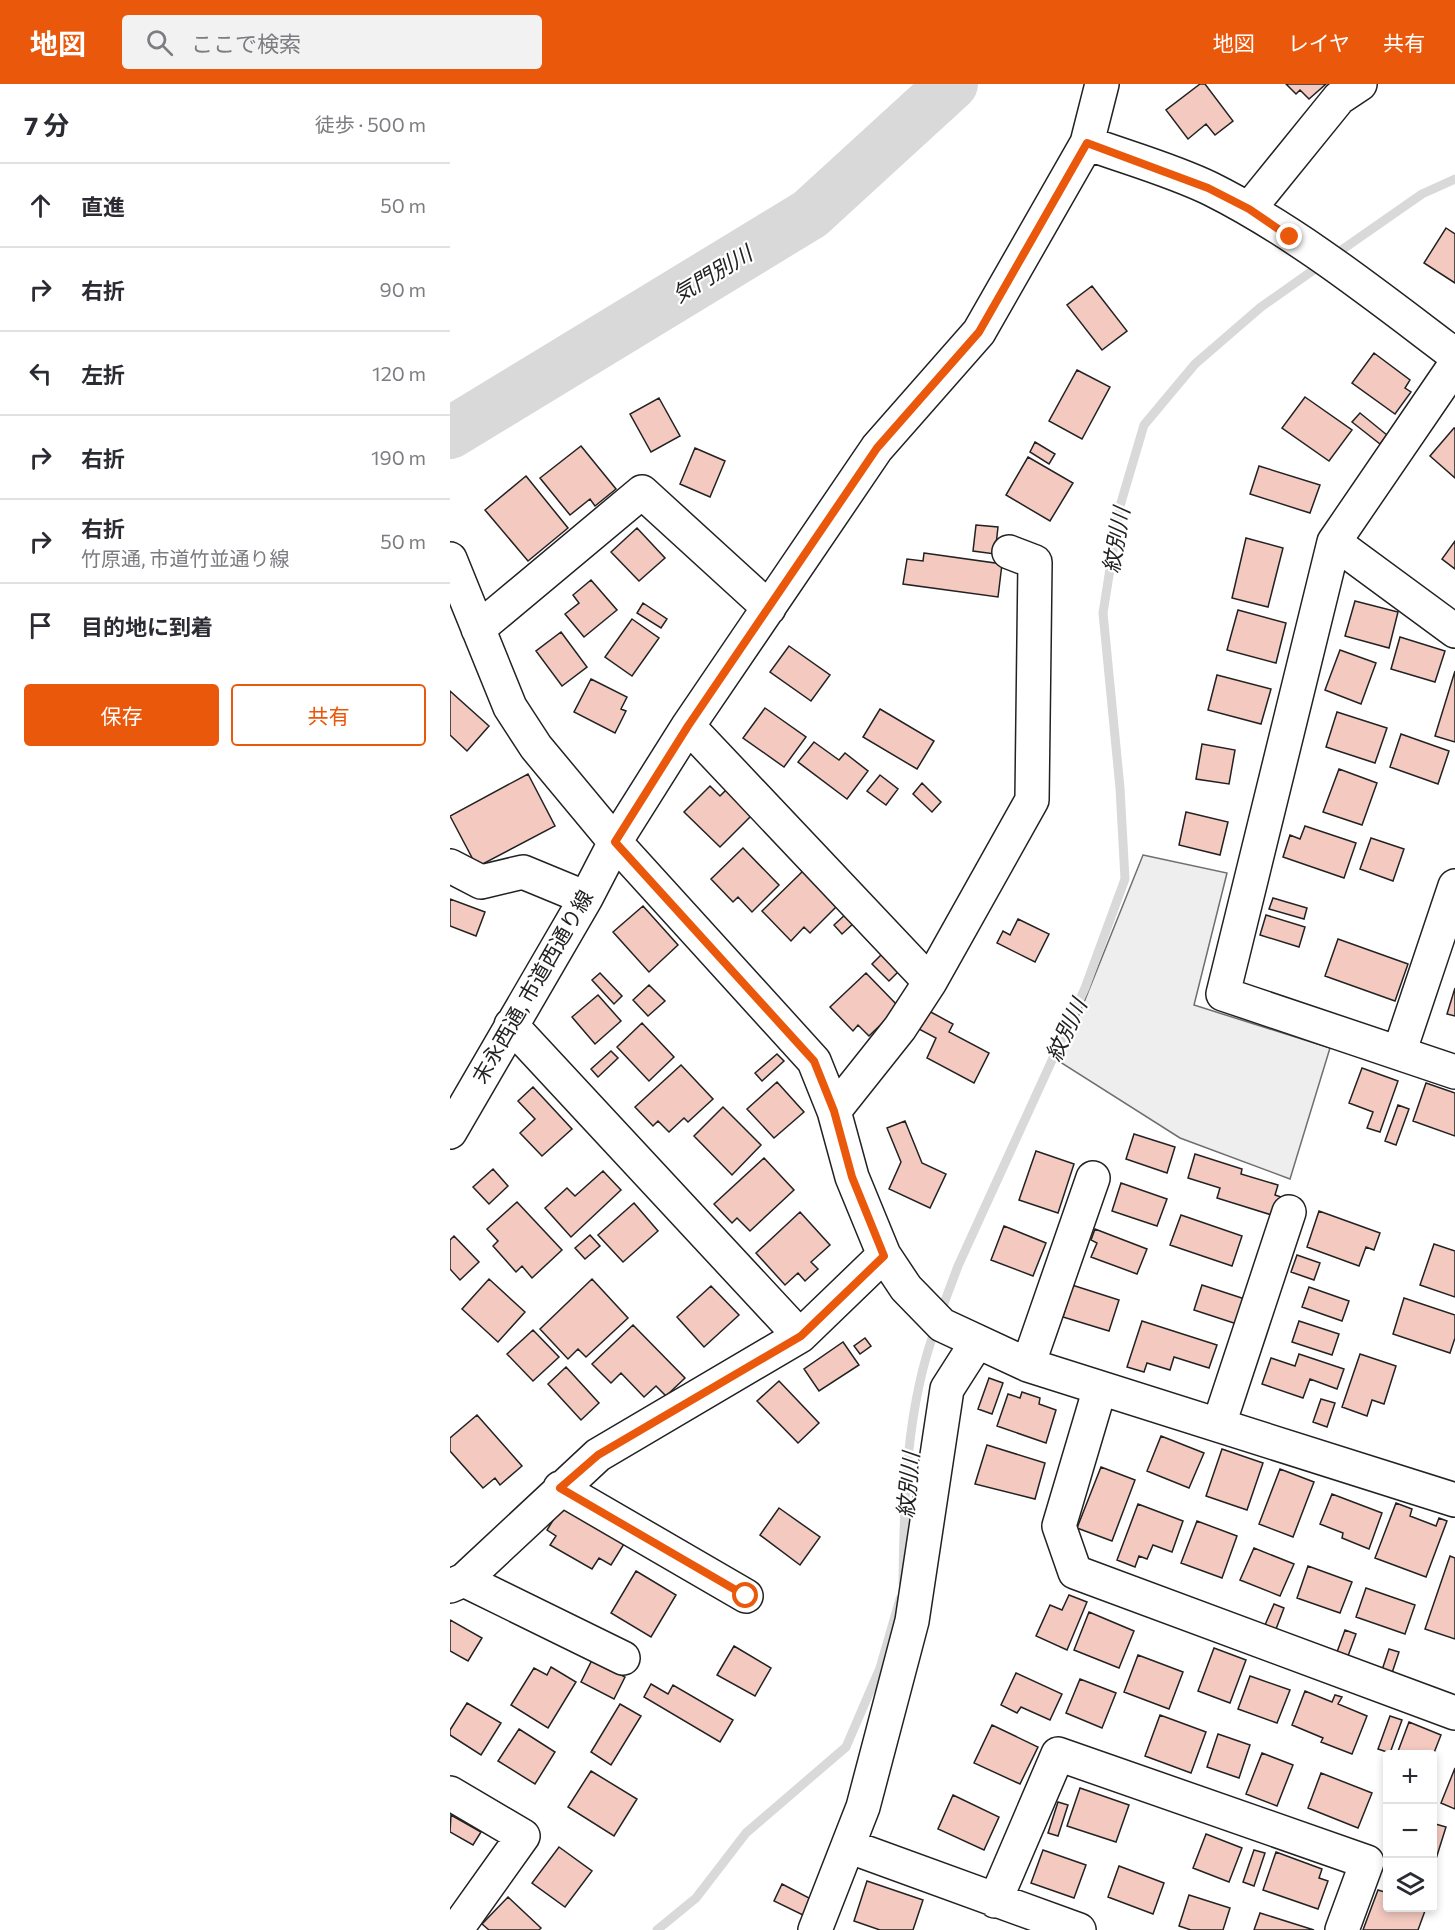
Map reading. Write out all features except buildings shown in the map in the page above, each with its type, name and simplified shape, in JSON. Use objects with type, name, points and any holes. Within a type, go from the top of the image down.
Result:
[{"type":"street","points":[[1249,209],[1340,98],[1360,84]]},
{"type":"street","name":"末永西通, 市道西通り線","points":[[453,1119],[586,898],[615,842],[688,726],[877,448],[979,332],[1087,143],[1102,88]]},
{"type":"street","points":[[1087,143],[1208,188],[1249,209],[1363,286],[1455,355]]},
{"type":"street","points":[[1455,365],[1334,542],[1223,994],[1455,1072]]},
{"type":"street","points":[[478,629],[642,492],[768,608]]},
{"type":"street","points":[[1334,542],[1455,631]]},
{"type":"street","points":[[834,1111],[900,1028],[930,982],[1032,800],[1035,562],[1009,552]]},
{"type":"street","points":[[450,561],[510,707],[536,747],[615,842],[814,1061],[834,1111],[852,1177],[884,1256],[906,1288],[942,1325],[1028,1365],[1219,1424],[1453,1491]]},
{"type":"street","points":[[688,726],[930,982]]},
{"type":"street","points":[[450,866],[482,882],[522,872],[586,898]]},
{"type":"street","points":[[1399,1053],[1455,886]]},
{"type":"street","points":[[511,1025],[801,1336]]},
{"type":"street","points":[[1028,1365],[1092,1178]]},
{"type":"street","points":[[1219,1424],[1289,1212]]},
{"type":"street","points":[[623,1658],[457,1583],[598,1455],[801,1336],[884,1256]]},
{"type":"street","points":[[815,1930],[863,1807],[912,1621],[947,1389],[977,1342]]},
{"type":"street","points":[[1100,1388],[1059,1526],[1075,1572],[1455,1713]]},
{"type":"street","points":[[560,1488],[746,1596]]},
{"type":"street","points":[[995,1901],[1058,1754],[1367,1862],[1342,1930]]},
{"type":"street","points":[[450,1793],[523,1836],[456,1930]]},
{"type":"street","points":[[848,1846],[1079,1930]]},
{"type":"shaded area","points":[[1143,855],[1227,873],[1194,1005],[1330,1048],[1290,1179],[1180,1138],[1060,1062]]},
{"type":"waterway","name":"気門別川","points":[[450,433],[810,214],[952,84]]},
{"type":"waterway","name":"紋別川","points":[[1333,256],[1422,194],[1455,179]]},
{"type":"waterway","name":"紋別川","points":[[940,1314],[958,1266],[1085,988],[1125,879],[1120,788],[1103,613],[1120,506],[1144,425],[1195,364],[1261,307],[1322,264]]},
{"type":"waterway","name":"紋別川","points":[[903,1583],[904,1518],[913,1421],[918,1389],[936,1327]]},
{"type":"waterway","name":"紋別川","points":[[657,1930],[696,1898],[746,1833],[846,1747],[880,1668],[900,1599]]},
{"type":"route","points":[[746,1596],[560,1488],[598,1455],[801,1336],[884,1256],[852,1177],[834,1111],[814,1061],[615,842],[688,726],[877,448],[979,332],[1087,143],[1208,188],[1249,209],[1290,237]]}]
